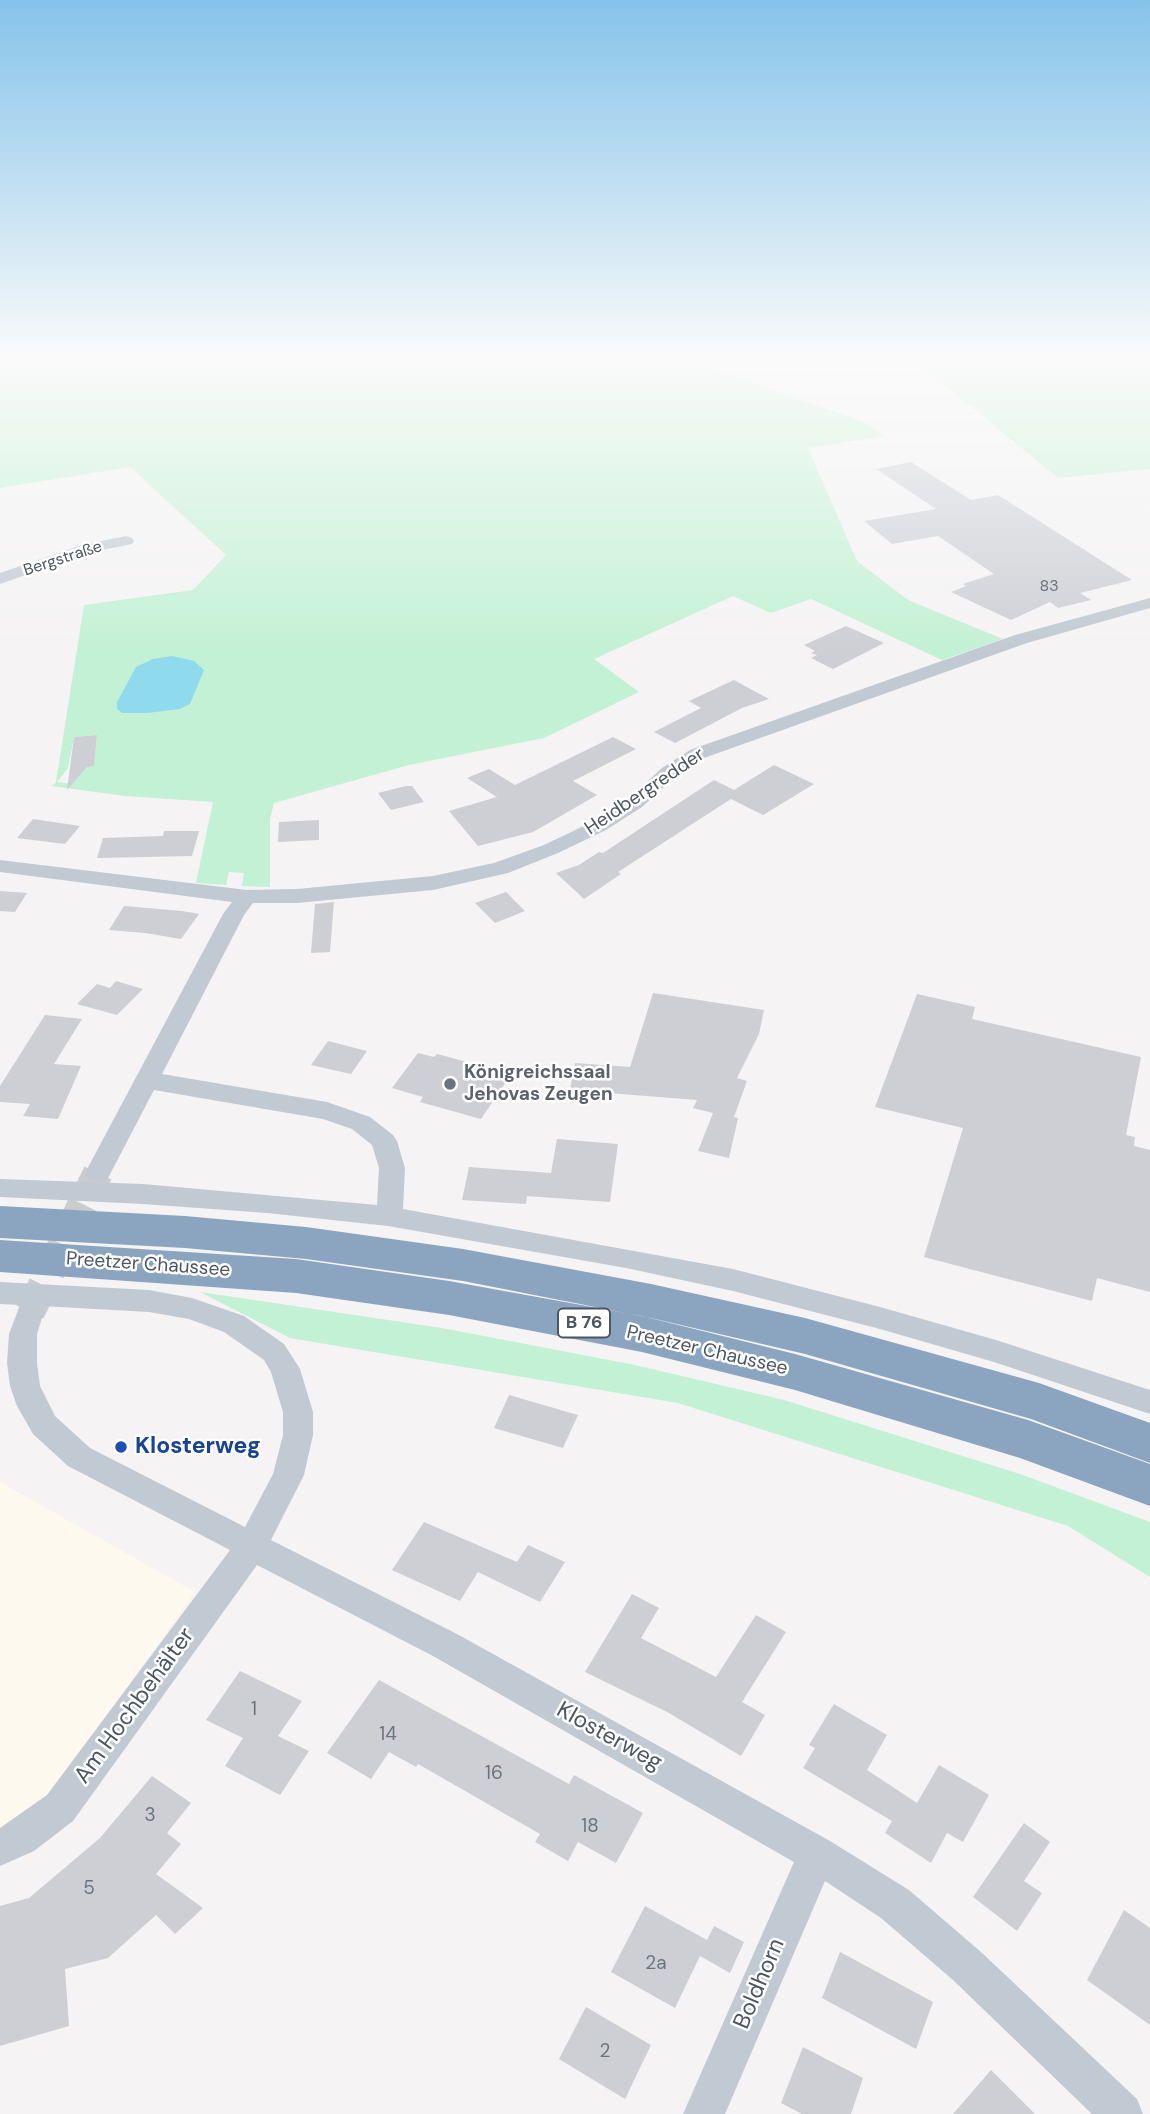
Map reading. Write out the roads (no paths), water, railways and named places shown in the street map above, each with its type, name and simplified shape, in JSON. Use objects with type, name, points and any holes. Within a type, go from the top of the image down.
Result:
[{"type":"highway","name":"Preetzer Chaussee","points":[[0,1222],[185,1232],[306,1243],[463,1265],[651,1301],[805,1336],[1039,1402],[1150,1443]]},
{"type":"highway","name":"Preetzer Chaussee","points":[[0,1256],[296,1276],[449,1298],[642,1334],[795,1372],[1028,1440],[1150,1485]]},
{"type":"street","name":"Bergstraße","points":[[0,579],[88,548],[126,541]]},
{"type":"street","name":"Heidbergredder","points":[[0,866],[195,888],[247,897],[297,896],[433,883],[500,868],[551,849],[599,826],[635,803],[669,772],[697,754],[1021,639],[1150,603]]},
{"type":"street","points":[[98,1173],[234,914],[247,897]]},
{"type":"street","points":[[147,1080],[327,1111],[361,1123],[384,1141],[392,1168],[388,1216]]},
{"type":"street","points":[[0,1188],[143,1194],[267,1203],[388,1216],[733,1280],[996,1351],[1150,1402]]},
{"type":"street","name":"Preetzer Chaussee","points":[[0,1293],[139,1300],[192,1309],[234,1324],[274,1352],[285,1369],[292,1390],[298,1412],[298,1435],[288,1475],[252,1546]]},
{"type":"street","name":"Klosterweg","points":[[30,1312],[23,1344],[25,1386],[32,1406],[44,1425],[79,1457],[445,1645],[817,1854],[895,1904],[967,1966],[1122,2114]]},
{"type":"street","name":"Am Hochbehälter","points":[[0,1847],[22,1838],[60,1808],[252,1546]]},
{"type":"street","name":"Boldhorn","points":[[704,2114],[817,1854]]},
{"type":"water","points":[[172,656],[194,661],[204,670],[190,704],[180,709],[147,713],[122,713],[117,709],[117,702],[136,667],[153,659]]},
{"type":"tunnel","points":[[30,1312],[98,1173]]},
{"type":"place","name":"Königreichssaal Jehovas Zeugen","points":[[450,1084]]},
{"type":"place","name":"Klosterweg","points":[[121,1447]]}]
